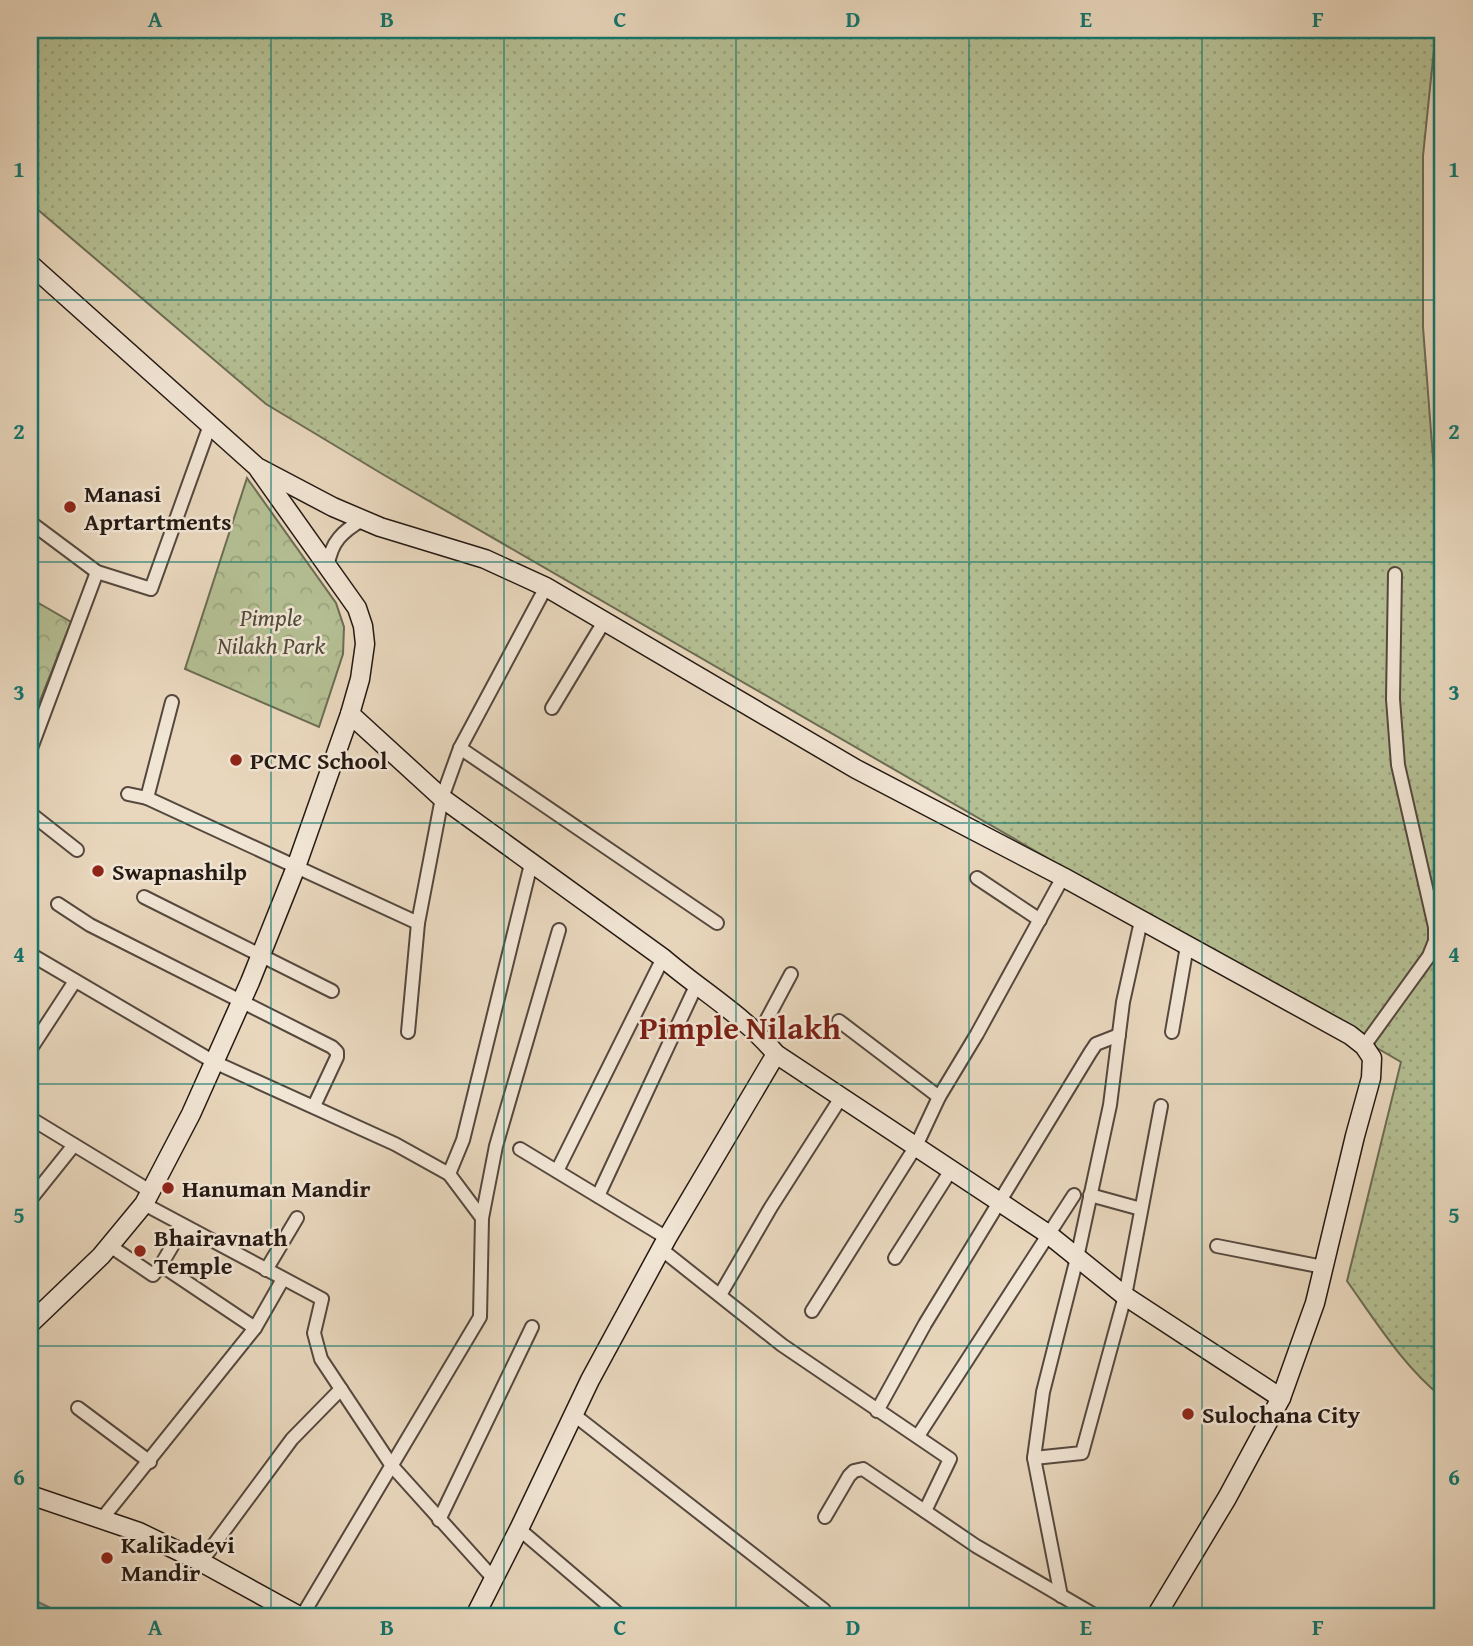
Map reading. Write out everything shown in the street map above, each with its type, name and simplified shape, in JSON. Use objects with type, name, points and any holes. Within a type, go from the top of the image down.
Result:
[{"type":"street","points":[[30,1324],[110,1246],[147,1197],[191,1114],[296,867],[350,714],[360,679],[365,644],[357,608],[257,467],[129,350],[31,269]]},
{"type":"street","points":[[30,522],[97,572],[151,589],[210,425]]},
{"type":"street","points":[[257,467],[362,520],[485,559],[546,587],[856,769],[1063,877],[1350,1035],[1364,1046],[1372,1058],[1371,1078],[1315,1303],[1281,1398],[1227,1498],[1156,1616]]},
{"type":"street","points":[[328,565],[330,551],[339,537],[362,520]]},
{"type":"street","points":[[30,751],[97,572]]},
{"type":"street","points":[[1364,1046],[1429,956],[1435,941],[1435,927],[1398,765],[1394,699],[1395,574]]},
{"type":"street","points":[[408,1032],[418,923],[442,798],[460,748],[546,587]]},
{"type":"street","points":[[552,708],[605,620]]},
{"type":"street","points":[[147,798],[172,702]]},
{"type":"street","points":[[350,714],[442,798],[663,958],[759,1034],[776,1054],[1048,1234],[1125,1296],[1281,1398]]},
{"type":"street","points":[[460,748],[717,923]]},
{"type":"street","points":[[128,793],[147,798],[418,923]]},
{"type":"street","points":[[30,813],[77,850]]},
{"type":"street","points":[[449,1174],[463,1140],[531,864]]},
{"type":"street","points":[[812,1311],[916,1146],[939,1097],[978,1034],[1063,877]]},
{"type":"street","points":[[977,878],[1040,920]]},
{"type":"street","points":[[144,897],[332,991]]},
{"type":"street","points":[[58,904],[90,925],[332,1047],[337,1052],[337,1057],[314,1106]]},
{"type":"street","points":[[1060,1596],[1034,1458],[1043,1392],[1077,1258],[1110,1105],[1123,1002],[1141,921]]},
{"type":"street","points":[[30,1496],[139,1532],[301,1616],[480,1317],[482,1218],[496,1146],[559,930]]},
{"type":"street","points":[[1172,1032],[1187,946]]},
{"type":"street","points":[[30,954],[214,1062],[396,1144],[449,1174],[482,1218]]},
{"type":"street","points":[[557,1171],[663,958]]},
{"type":"street","points":[[759,1034],[791,974]]},
{"type":"street","points":[[30,1050],[75,981]]},
{"type":"street","points":[[598,1196],[696,986]]},
{"type":"street","points":[[839,1021],[939,1097]]},
{"type":"street","points":[[877,1411],[925,1324],[1090,1053],[1096,1044],[1119,1035]]},
{"type":"street","points":[[478,1615],[493,1578],[573,1414],[664,1244],[776,1054]]},
{"type":"street","points":[[720,1295],[771,1207],[842,1096]]},
{"type":"street","points":[[1034,1458],[1082,1453],[1125,1296],[1161,1106]]},
{"type":"street","points":[[30,1118],[74,1145],[184,1226],[322,1299],[314,1334],[321,1359],[392,1466],[493,1578]]},
{"type":"street","points":[[30,1200],[74,1145]]},
{"type":"street","points":[[520,1149],[598,1196],[664,1244],[720,1295],[782,1345],[950,1459],[925,1511]]},
{"type":"street","points":[[895,1258],[951,1170]]},
{"type":"street","points":[[918,1436],[1074,1195]]},
{"type":"street","points":[[1090,1195],[1141,1209]]},
{"type":"street","points":[[266,1270],[297,1218]]},
{"type":"street","points":[[110,1246],[153,1275],[184,1226]]},
{"type":"street","points":[[1217,1246],[1324,1267]]},
{"type":"street","points":[[160,1265],[254,1328]]},
{"type":"street","points":[[101,1521],[254,1328],[283,1279]]},
{"type":"street","points":[[439,1520],[532,1327]]},
{"type":"street","points":[[201,1562],[292,1439],[341,1389]]},
{"type":"street","points":[[78,1408],[150,1462]]},
{"type":"street","points":[[573,1414],[824,1610]]},
{"type":"street","points":[[825,1517],[849,1476],[858,1469],[863,1469],[976,1546],[1096,1616]]},
{"type":"street","points":[[519,1529],[621,1616]]},
{"type":"green space","points":[[30,30],[1436,30],[1423,156],[1423,327],[1443,589],[1443,1398],[1403,1358],[1347,1281],[1401,1062],[384,475],[266,404],[30,203]]},
{"type":"green space","name":"Pimple Nilakh Park","points":[[247,478],[336,603],[344,627],[343,654],[319,727],[185,669]]},
{"type":"green space","points":[[30,598],[71,622],[30,726]]},
{"type":"water","points":[[30,1599],[34,1600],[67,1616],[30,1616]]},
{"type":"place","name":"Manasi Aprtartments","points":[[70,507]]},
{"type":"place","name":"PCMC School","points":[[236,760]]},
{"type":"place","name":"Swapnashilp","points":[[98,871]]},
{"type":"place","name":"Hanuman Mandir","points":[[168,1188]]},
{"type":"place","name":"Bhairavnath Temple","points":[[140,1251]]},
{"type":"place","name":"Sulochana City","points":[[1188,1414]]},
{"type":"place","name":"Kalikadevi Mandir","points":[[107,1558]]},
{"type":"district","name":"Pimple Nilakh","points":[[740,1027]]}]
